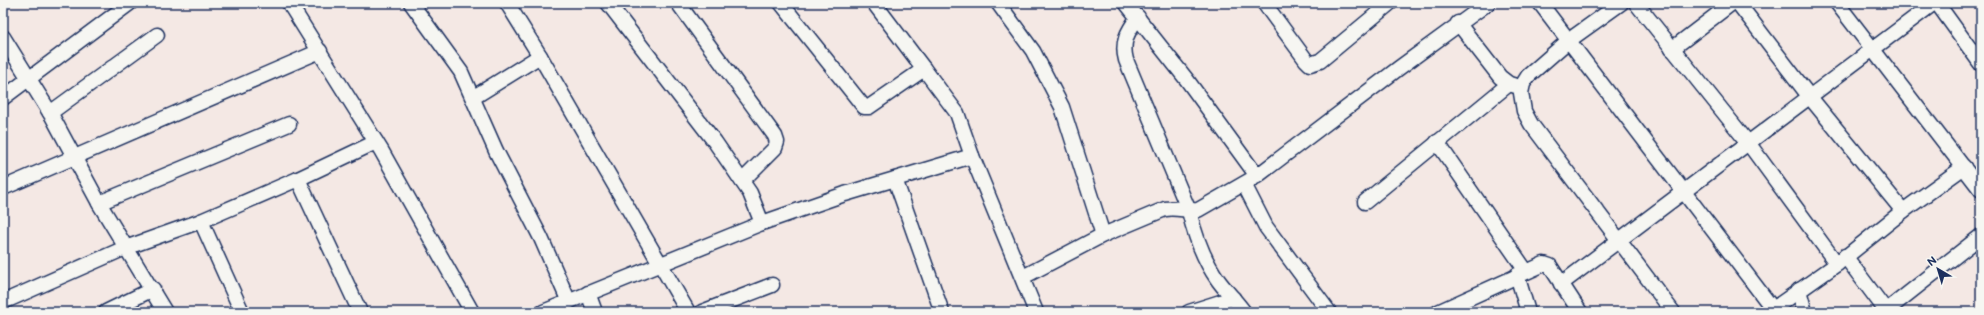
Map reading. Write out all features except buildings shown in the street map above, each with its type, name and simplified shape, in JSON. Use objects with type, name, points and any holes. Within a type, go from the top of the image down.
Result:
[{"type":"street","points":[[3,98],[130,3]]},
{"type":"street","points":[[289,3],[376,142],[472,312]]},
{"type":"street","points":[[411,3],[451,57],[474,97],[486,130],[541,238],[569,302]]},
{"type":"street","points":[[507,3],[540,56],[688,312]]},
{"type":"street","points":[[608,3],[715,142],[750,194],[762,223]]},
{"type":"street","points":[[678,3],[775,136],[777,142],[775,148],[742,181]]},
{"type":"street","points":[[781,3],[864,107],[868,107],[924,69]]},
{"type":"street","points":[[874,3],[957,113],[972,156],[1023,277],[1036,312]]},
{"type":"street","points":[[998,3],[1033,50],[1062,107],[1103,235]]},
{"type":"street","points":[[1126,3],[1187,80],[1257,176]]},
{"type":"street","points":[[1264,3],[1310,64],[1320,61],[1390,3]]},
{"type":"street","points":[[1023,277],[1103,235],[1165,209],[1174,207],[1189,211],[1198,210],[1244,184],[1257,176],[1458,23],[1488,3]]},
{"type":"street","points":[[1540,3],[1685,191],[1771,310],[1841,260],[1903,211],[1964,167]]},
{"type":"street","points":[[1365,202],[1437,142],[1515,86],[1568,41],[1621,3]]},
{"type":"street","points":[[1636,3],[1841,260],[1886,311],[1981,236]]},
{"type":"street","points":[[1672,49],[1732,3]]},
{"type":"street","points":[[1738,3],[1810,96],[1903,211]]},
{"type":"street","points":[[1837,3],[1981,190]]},
{"type":"street","points":[[1561,284],[1618,240],[1749,144],[1873,48],[1935,3],[1981,64]]},
{"type":"street","points":[[1138,17],[1127,34],[1124,51],[1189,211],[1194,231],[1207,264],[1244,312]]},
{"type":"street","points":[[1458,23],[1494,70],[1515,86],[1532,124],[1673,312]]},
{"type":"street","points":[[50,113],[157,35]]},
{"type":"street","points":[[3,37],[30,79],[99,203],[153,289],[165,312]]},
{"type":"street","points":[[3,188],[320,51]]},
{"type":"street","points":[[474,97],[540,56]]},
{"type":"street","points":[[99,203],[289,124]]},
{"type":"street","points":[[3,302],[126,248],[201,221],[298,179],[376,142]]},
{"type":"street","points":[[1437,142],[1522,273],[1528,312]]},
{"type":"street","points":[[543,312],[762,223],[895,179],[972,156]]},
{"type":"street","points":[[298,179],[360,312]]},
{"type":"street","points":[[895,179],[942,312]]},
{"type":"street","points":[[1244,184],[1266,227],[1330,312]]},
{"type":"street","points":[[201,221],[242,312]]},
{"type":"street","points":[[1443,311],[1539,265],[1548,264],[1580,312]]},
{"type":"street","points":[[702,312],[772,285]]},
{"type":"street","points":[[106,312],[153,289]]},
{"type":"street","points":[[1799,290],[1805,312]]},
{"type":"street","points":[[588,293],[595,312]]},
{"type":"street","points":[[1189,312],[1233,298]]}]
